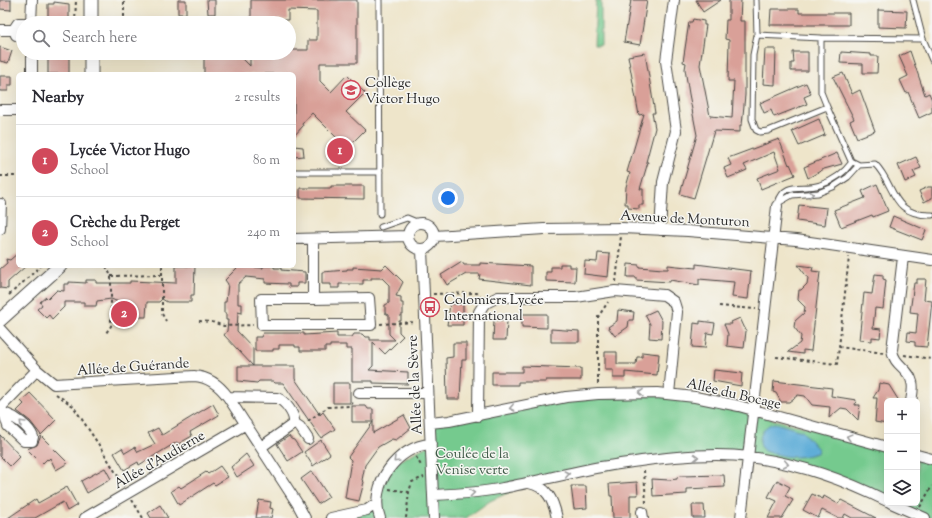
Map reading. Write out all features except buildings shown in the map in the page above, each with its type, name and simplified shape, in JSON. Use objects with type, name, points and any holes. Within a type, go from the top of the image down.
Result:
[{"type":"street","points":[[31,16],[32,0]]},
{"type":"street","points":[[91,0],[91,16]]},
{"type":"street","points":[[660,230],[663,182],[676,131],[666,61],[674,0]]},
{"type":"street","points":[[14,30],[16,26]]},
{"type":"street","points":[[0,30],[14,30]]},
{"type":"street","points":[[14,30],[16,34]]},
{"type":"street","points":[[32,60],[32,72]]},
{"type":"street","points":[[91,60],[91,72]]},
{"type":"street","points":[[0,110],[16,110]]},
{"type":"street","points":[[0,229],[1,204]]},
{"type":"street","points":[[741,518],[777,204]]},
{"type":"street","points":[[419,223],[429,225],[433,229],[435,236],[430,246],[422,250],[414,248],[410,244],[408,236],[411,227],[419,223]]},
{"type":"street","name":"Avenue de Monturon","points":[[435,236],[525,230],[622,228],[772,238],[932,260]]},
{"type":"street","points":[[296,239],[313,240],[381,232],[408,236]]},
{"type":"street","points":[[313,240],[313,299]]},
{"type":"street","name":"Allée de la Sèvre","points":[[422,250],[434,518]]},
{"type":"street","points":[[903,257],[893,354],[897,363],[911,377],[913,387],[911,398]]},
{"type":"street","points":[[0,320],[58,268]]},
{"type":"street","points":[[478,416],[480,309],[487,302],[498,296],[576,297],[615,292],[664,295],[671,299],[677,312],[669,394]]},
{"type":"street","points":[[369,298],[371,325],[262,325],[261,299],[369,298]]},
{"type":"street","name":"Allée de Guérande","points":[[0,328],[48,381],[56,385],[201,376],[218,385],[246,424],[305,518]]},
{"type":"street","points":[[4,413],[0,408],[38,370]]},
{"type":"street","points":[[360,393],[428,393]]},
{"type":"street","name":"Allée du Bocage","points":[[430,423],[478,416],[544,401],[598,394],[669,394],[702,398],[754,410],[884,446]]},
{"type":"street","points":[[228,398],[277,398],[282,400],[294,417],[297,425],[308,439]]},
{"type":"street","name":"Allée d'Audierne","points":[[85,518],[246,424]]},
{"type":"street","points":[[260,447],[297,425]]},
{"type":"street","points":[[380,518],[377,503],[380,488],[385,474],[391,465],[402,455],[412,449],[423,444],[431,444]]},
{"type":"street","points":[[920,456],[932,459]]},
{"type":"street","points":[[433,495],[474,493],[529,483],[600,467],[644,461],[689,457],[748,457],[802,468],[828,476],[884,500]]},
{"type":"street","points":[[529,483],[541,486],[545,490],[552,501],[557,518]]},
{"type":"street","points":[[331,518],[367,510],[377,503]]},
{"type":"street","points":[[898,506],[925,518]]},
{"type":"lane","points":[[379,0],[380,214]]},
{"type":"lane","points":[[756,0],[757,35],[753,55],[752,119],[756,130],[760,132],[768,131],[827,107]]},
{"type":"lane","points":[[913,0],[923,39],[932,60]]},
{"type":"lane","points":[[757,35],[821,38],[923,39]]},
{"type":"lane","points":[[821,38],[821,92],[852,162],[859,165],[875,164],[883,175],[892,194],[900,204],[919,214],[932,215]]},
{"type":"lane","points":[[777,204],[782,194],[788,189],[809,188],[825,183],[842,174],[852,162]]},
{"type":"lane","points":[[777,204],[792,195],[818,193],[833,187],[848,177],[859,165]]},
{"type":"lane","points":[[296,172],[380,172]]},
{"type":"lane","points":[[381,232],[407,218],[419,223]]},
{"type":"path","points":[[75,16],[76,0]]},
{"type":"path","points":[[124,0],[124,16]]},
{"type":"path","points":[[0,176],[16,176]]},
{"type":"path","points":[[598,394],[598,317],[615,292],[622,228]]},
{"type":"path","points":[[776,357],[837,364],[850,248]]},
{"type":"path","points":[[6,298],[39,268]]},
{"type":"path","points":[[106,333],[111,326],[111,276],[107,268]]},
{"type":"path","points":[[162,268],[162,314],[166,321]]},
{"type":"path","points":[[111,276],[162,275]]},
{"type":"path","points":[[423,294],[477,293],[487,302]]},
{"type":"path","points":[[719,306],[765,310]]},
{"type":"path","points":[[199,321],[212,322],[224,326],[262,325]]},
{"type":"path","points":[[371,325],[425,322]]},
{"type":"path","points":[[839,347],[932,359]]},
{"type":"path","points":[[49,392],[63,398],[73,406],[99,445],[143,518]]},
{"type":"path","points":[[297,425],[328,407],[350,406],[360,393]]},
{"type":"path","points":[[406,518],[409,492],[412,482],[424,478],[422,467],[412,449]]},
{"type":"path","points":[[642,515],[646,503],[644,461]]},
{"type":"path","points":[[913,513],[918,510],[932,486]]},
{"type":"path","points":[[380,488],[409,492]]},
{"type":"green space","points":[[596,0],[601,0],[601,45],[594,45]]},
{"type":"green space","name":"Coulée de la Venise verte","points":[[669,394],[884,446],[884,500],[865,490],[766,461],[681,457],[529,483],[490,501],[466,518],[331,518],[371,508],[391,465],[431,444],[430,423],[537,402]]},
{"type":"green space","points":[[920,456],[932,459],[932,518],[925,518],[898,506],[920,506]]},
{"type":"water","points":[[775,423],[802,431],[818,449],[817,453],[790,457],[764,451],[760,443],[761,434],[770,424]]},
{"type":"place","name":"Collège Victor Hugo","points":[[351,90]]},
{"type":"place","name":"Lycée Victor Hugo","points":[[340,151]]},
{"type":"place","name":"Colomiers Lycée International","points":[[430,307]]},
{"type":"place","name":"Crèche du Perget","points":[[124,314]]}]
